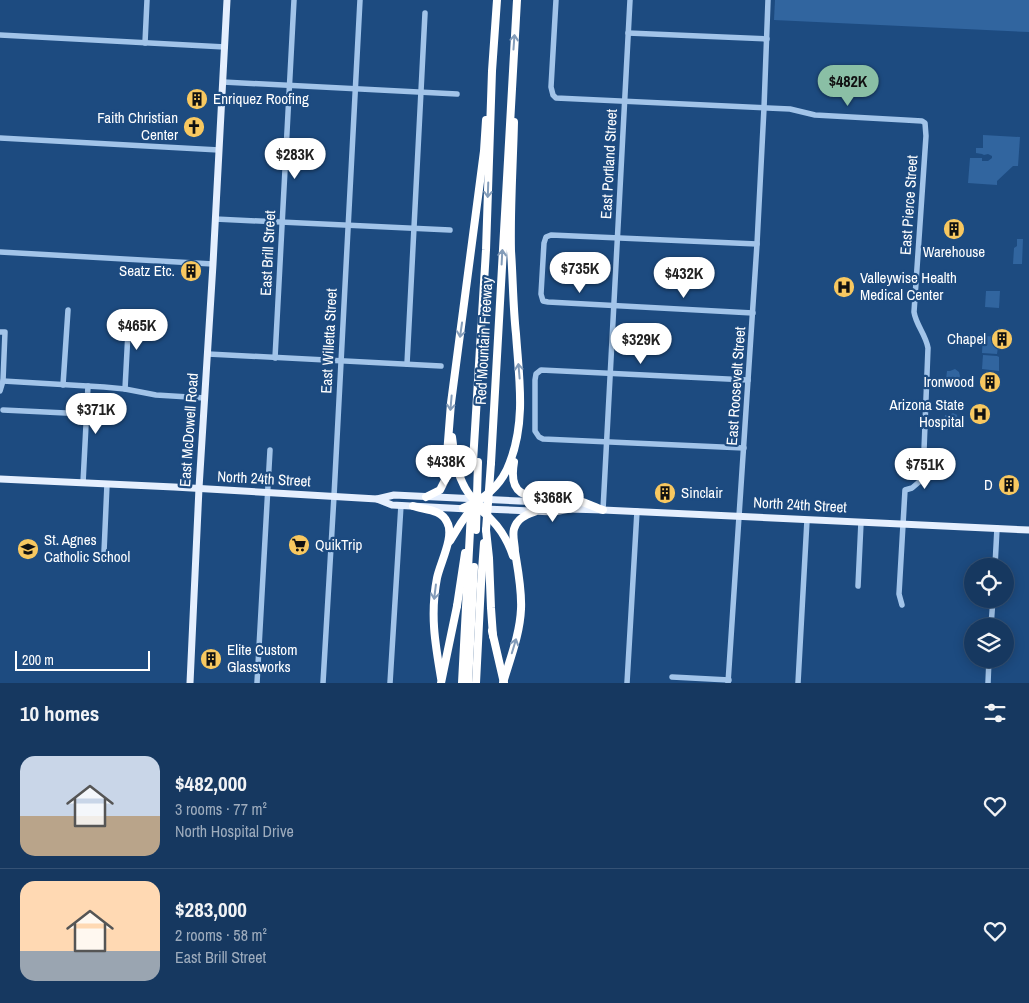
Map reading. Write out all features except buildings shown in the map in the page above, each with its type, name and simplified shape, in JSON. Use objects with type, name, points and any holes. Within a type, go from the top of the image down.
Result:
[{"type":"highway","name":"Red Mountain Freeway","points":[[471,530],[475,505],[492,71],[497,0]]},
{"type":"highway","name":"Red Mountain Freeway","points":[[475,683],[491,463],[516,0]]},
{"type":"highway","points":[[426,497],[440,490],[445,480],[452,390],[473,241],[492,71]]},
{"type":"highway","points":[[511,84],[515,96],[511,224],[513,295],[521,408],[512,476],[515,485],[521,492],[531,496],[570,498],[603,510]]},
{"type":"highway","points":[[450,423],[454,457],[459,476],[475,505],[492,519],[505,536],[518,574]]},
{"type":"highway","points":[[447,545],[475,505],[490,493],[503,478],[511,461],[518,432]]},
{"type":"highway","points":[[462,683],[476,462]]},
{"type":"highway","points":[[413,506],[435,511],[445,519],[449,526],[447,545],[437,579],[433,619],[434,642],[442,683]]},
{"type":"highway","points":[[502,683],[520,622],[521,597],[514,532],[519,520],[527,514],[534,512]]},
{"type":"highway","points":[[442,683],[471,530]]},
{"type":"highway","points":[[468,683],[471,530]]},
{"type":"highway","points":[[486,530],[490,558],[492,631],[502,683]]},
{"type":"main road","name":"East McDowell Road","points":[[190,683],[199,488],[227,0]]},
{"type":"main road","name":"North 24th Street","points":[[0,479],[199,488],[377,499],[394,495],[426,497],[534,512],[554,512],[570,509],[637,511],[1029,530]]},
{"type":"main road","name":"North 24th Street","points":[[377,499],[392,505],[555,503],[570,509]]},
{"type":"street","points":[[145,43],[147,0]]},
{"type":"street","name":"East Brill Street","points":[[275,358],[294,0]]},
{"type":"street","name":"East Willetta Street","points":[[323,683],[360,0]]},
{"type":"street","points":[[556,0],[551,86],[553,95],[556,98],[764,108]]},
{"type":"street","name":"East Portland Street","points":[[603,510],[630,0]]},
{"type":"street","name":"East Roosevelt Street","points":[[729,681],[757,244],[768,0]]},
{"type":"street","points":[[407,364],[425,13]]},
{"type":"street","points":[[628,32],[766,39]]},
{"type":"street","points":[[0,35],[225,47]]},
{"type":"street","points":[[223,82],[457,94]]},
{"type":"street","name":"East Pierce Street","points":[[764,108],[790,109],[820,116],[922,121],[925,124],[926,136],[914,312],[928,348],[924,450],[919,482],[912,488],[905,490],[899,594],[902,605]]},
{"type":"street","points":[[0,138],[219,150]]},
{"type":"street","points":[[215,219],[450,230]]},
{"type":"street","points":[[753,313],[548,302],[543,300],[541,294],[544,243],[546,237],[552,235],[757,244]]},
{"type":"street","points":[[0,252],[213,264]]},
{"type":"street","points":[[63,385],[68,310]]},
{"type":"street","points":[[125,389],[129,313]]},
{"type":"street","points":[[0,391],[3,381],[3,332]]},
{"type":"street","points":[[208,354],[441,366]]},
{"type":"street","points":[[744,448],[539,437],[535,431],[535,380],[536,374],[541,370],[748,380]]},
{"type":"street","points":[[3,381],[125,389],[156,395],[205,398]]},
{"type":"street","points":[[83,483],[88,386]]},
{"type":"street","points":[[3,410],[87,414]]},
{"type":"street","points":[[257,683],[270,450]]},
{"type":"street","points":[[105,557],[107,484]]},
{"type":"street","points":[[390,683],[401,505]]},
{"type":"street","points":[[627,683],[637,511]]},
{"type":"street","points":[[798,683],[807,520]]},
{"type":"street","points":[[858,586],[861,522]]},
{"type":"street","points":[[995,558],[997,528]]},
{"type":"street","points":[[988,683],[989,668]]},
{"type":"street","points":[[672,677],[729,681]]},
{"type":"shaded area","points":[[775,0],[1029,0],[1029,32],[774,20]]},
{"type":"shaded area","points":[[983,135],[1020,137],[1018,166],[1013,166],[997,181],[997,185],[968,183],[970,158],[982,158],[982,161],[988,161],[992,158],[988,154],[976,153],[976,148],[983,148]]},
{"type":"shaded area","points":[[1017,239],[1023,239],[1022,264],[1013,264],[1014,248],[1017,246]]},
{"type":"shaded area","points":[[986,291],[1000,291],[999,308],[985,307]]},
{"type":"shaded area","points":[[983,336],[1001,337],[997,354],[982,353]]},
{"type":"shaded area","points":[[983,355],[999,357],[999,371],[982,369]]},
{"type":"shaded area","points":[[955,369],[959,372],[960,376],[958,381],[953,379],[957,382],[953,385],[946,380],[947,371]]},
{"type":"shaded area","points":[[953,413],[957,415],[958,421],[957,425],[951,423],[955,426],[951,428],[944,424],[945,415]]},
{"type":"shaded area","points":[[951,456],[955,461],[954,468],[948,466],[953,470],[947,471],[942,467],[942,458]]},
{"type":"place","name":"Enriquez Roofing","points":[[197,99]]},
{"type":"place","name":"Faith Christian Center","points":[[194,127]]},
{"type":"place","name":"Warehouse","points":[[954,229]]},
{"type":"place","name":"Seatz Etc.","points":[[191,271]]},
{"type":"place","name":"Valleywise Health Medical Center","points":[[844,287]]},
{"type":"place","name":"Chapel","points":[[1002,339]]},
{"type":"place","name":"Ironwood","points":[[990,382]]},
{"type":"place","name":"Arizona State Hospital","points":[[980,414]]},
{"type":"place","name":"D","points":[[1009,485]]},
{"type":"place","name":"Sinclair","points":[[665,493]]},
{"type":"place","name":"QuikTrip","points":[[299,545]]},
{"type":"place","name":"St. Agnes Catholic School","points":[[28,549]]},
{"type":"place","name":"Elite Custom Glassworks","points":[[211,659]]}]
